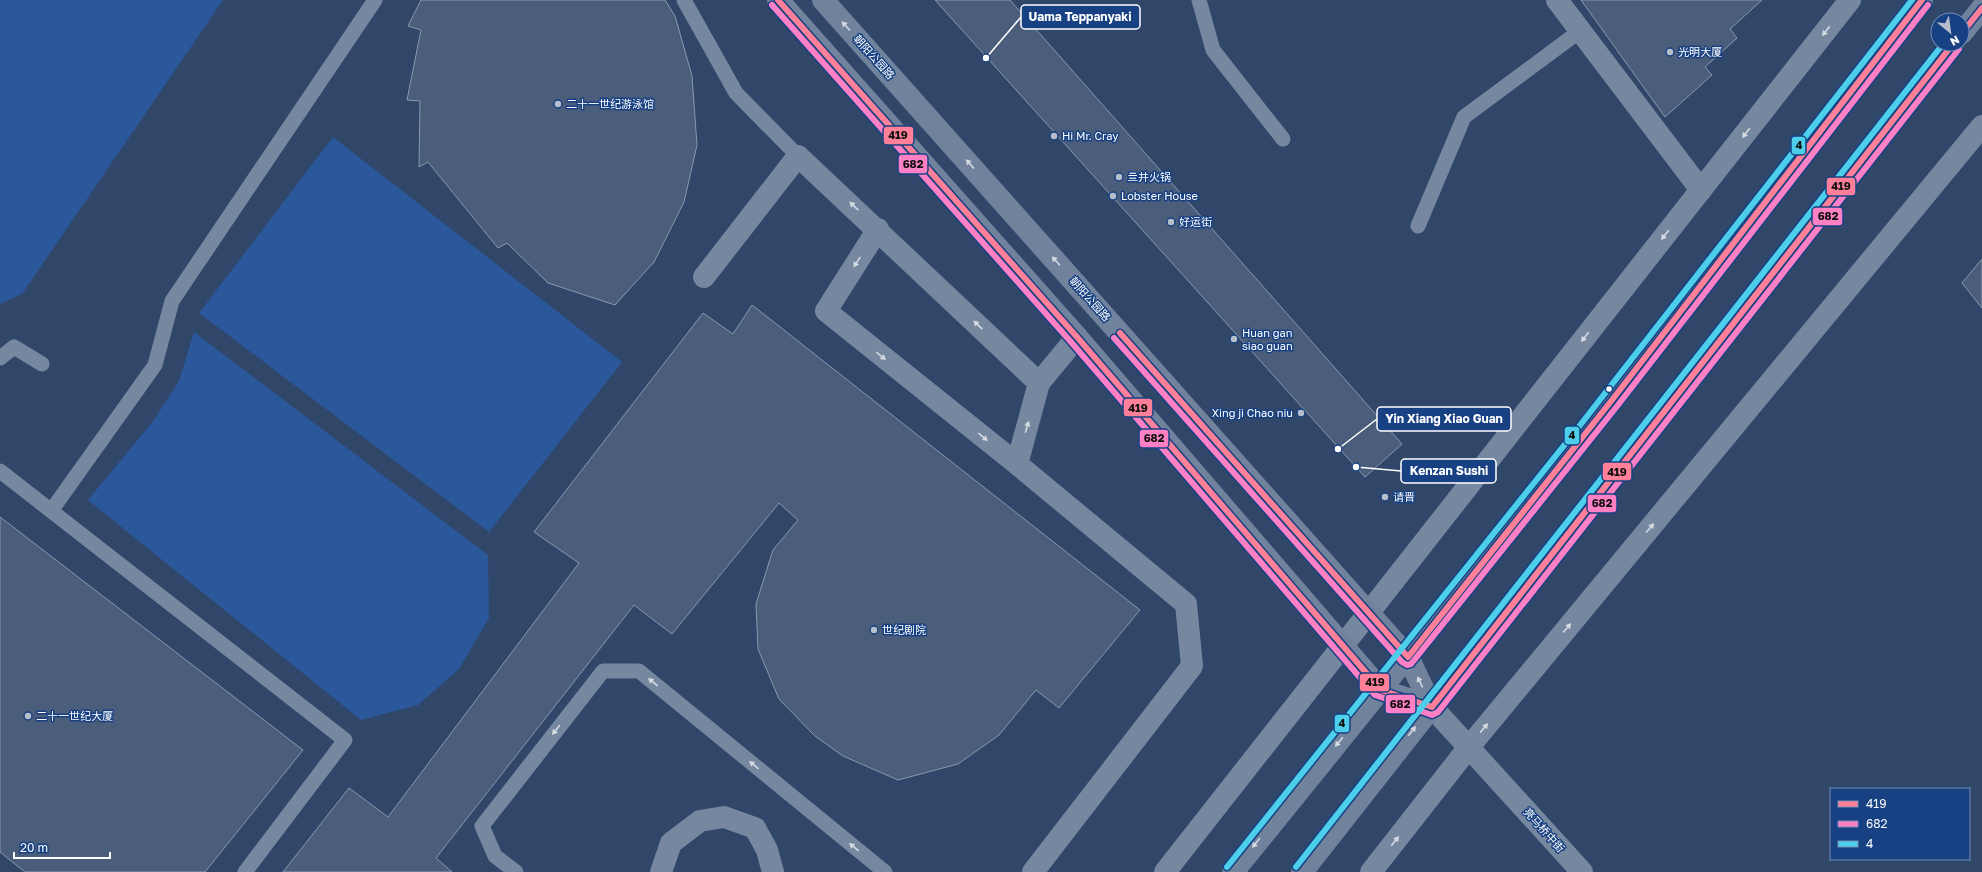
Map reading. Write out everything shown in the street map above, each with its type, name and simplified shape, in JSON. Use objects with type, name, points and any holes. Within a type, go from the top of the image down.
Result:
[{"type":"main road","points":[[778,0],[1077,337],[1381,690],[1432,707]]},
{"type":"main road","name":"朝阳公园路","points":[[823,0],[1408,656],[1432,707]]},
{"type":"main road","points":[[1233,872],[1381,690],[1612,400],[1922,0]]},
{"type":"main road","points":[[1970,23],[1982,8]]},
{"type":"main road","points":[[1302,872],[1948,52]]},
{"type":"street","points":[[1557,0],[1701,190]]},
{"type":"street","points":[[1166,872],[1850,0]]},
{"type":"street","points":[[1371,872],[1469,747],[1982,126]]},
{"type":"street","points":[[704,278],[798,156],[878,229],[1039,383]]},
{"type":"street","points":[[878,229],[826,311],[1017,464],[1186,604],[1192,666],[1033,872]]},
{"type":"street","points":[[1017,464],[1039,383],[1077,337]]},
{"type":"street","name":"亮马桥中街","points":[[1432,707],[1507,787],[1582,872]]},
{"type":"street","points":[[661,872],[671,843],[700,821],[724,817],[755,828],[767,850],[774,872]]},
{"type":"lane","points":[[51,511],[156,365],[172,302],[375,0]]},
{"type":"lane","points":[[684,0],[736,93],[798,156]]},
{"type":"lane","points":[[1199,0],[1213,50],[1283,139]]},
{"type":"lane","points":[[1418,226],[1464,117],[1580,31]]},
{"type":"lane","points":[[0,358],[14,347],[42,364]]},
{"type":"lane","points":[[0,471],[345,740],[245,872]]},
{"type":"lane","points":[[516,872],[495,856],[482,826],[603,671],[639,671],[884,872]]},
{"type":"shaded area","points":[[1,0],[223,0],[22,294],[0,304],[0,2]]},
{"type":"shaded area","points":[[333,137],[622,362],[489,532],[199,313]]},
{"type":"shaded area","points":[[194,332],[488,555],[489,618],[459,669],[418,705],[361,720],[88,500],[154,420],[179,381]]},
{"type":"building","points":[[421,0],[665,0],[675,16],[692,76],[697,145],[684,202],[654,262],[615,305],[548,283],[507,243],[498,248],[428,162],[419,167],[420,101],[407,100],[421,30],[408,26]]},
{"type":"building","name":"好运街","points":[[935,0],[1010,0],[1402,444],[1365,477]]},
{"type":"building","name":"光明大厦","points":[[1581,0],[1762,0],[1730,29],[1737,38],[1705,67],[1712,75],[1665,117]]},
{"type":"building","points":[[1982,259],[1982,308],[1962,283]]},
{"type":"building","points":[[752,305],[1140,610],[1059,708],[1036,690],[999,735],[958,764],[898,780],[843,756],[815,736],[779,699],[758,649],[756,604],[773,550],[798,520],[779,503],[672,634],[634,605],[436,858],[452,872],[283,872],[349,788],[388,817],[579,563],[534,532],[703,313],[733,334]]},
{"type":"building","points":[[0,517],[303,750],[205,872],[25,872],[0,852]]},
{"type":"transit line","name":"419","points":[[778,0],[1077,337],[1381,690],[1432,707],[1947,52]]},
{"type":"transit line","name":"4","points":[[1227,867],[1574,433],[1912,0]]},
{"type":"transit line","name":"419","points":[[1120,333],[1408,657],[1612,400],[1922,0]]},
{"type":"transit line","name":"682","points":[[772,5],[1071,342],[1375,695],[1432,715],[1438,712],[1957,52]]},
{"type":"transit line","name":"682","points":[[1114,338],[1402,662],[1407,665],[1411,664],[1618,405],[1928,5]]},
{"type":"transit line","name":"419","points":[[1970,23],[1982,8]]},
{"type":"transit line","name":"4","points":[[1296,867],[1937,52]]},
{"type":"place","name":"光明大厦","points":[[1670,52]]},
{"type":"place","name":"Uama Teppanyaki","points":[[986,58]]},
{"type":"place","name":"二十一世纪游泳馆","points":[[558,104]]},
{"type":"place","name":"Hi Mr. Cray","points":[[1054,136]]},
{"type":"place","name":"亖井火锅","points":[[1119,177]]},
{"type":"place","name":"Lobster House","points":[[1113,196]]},
{"type":"place","name":"好运街","points":[[1171,222]]},
{"type":"place","name":"Huan gan siao guan","points":[[1234,339]]},
{"type":"place","name":"Xing ji Chao niu","points":[[1301,413]]},
{"type":"place","name":"Yin Xiang Xiao Guan","points":[[1338,449]]},
{"type":"place","name":"Kenzan Sushi","points":[[1356,467]]},
{"type":"place","name":"请晋","points":[[1385,497]]},
{"type":"place","name":"世纪剧院","points":[[874,630]]},
{"type":"place","name":"二十一世纪大厦","points":[[28,716]]}]
